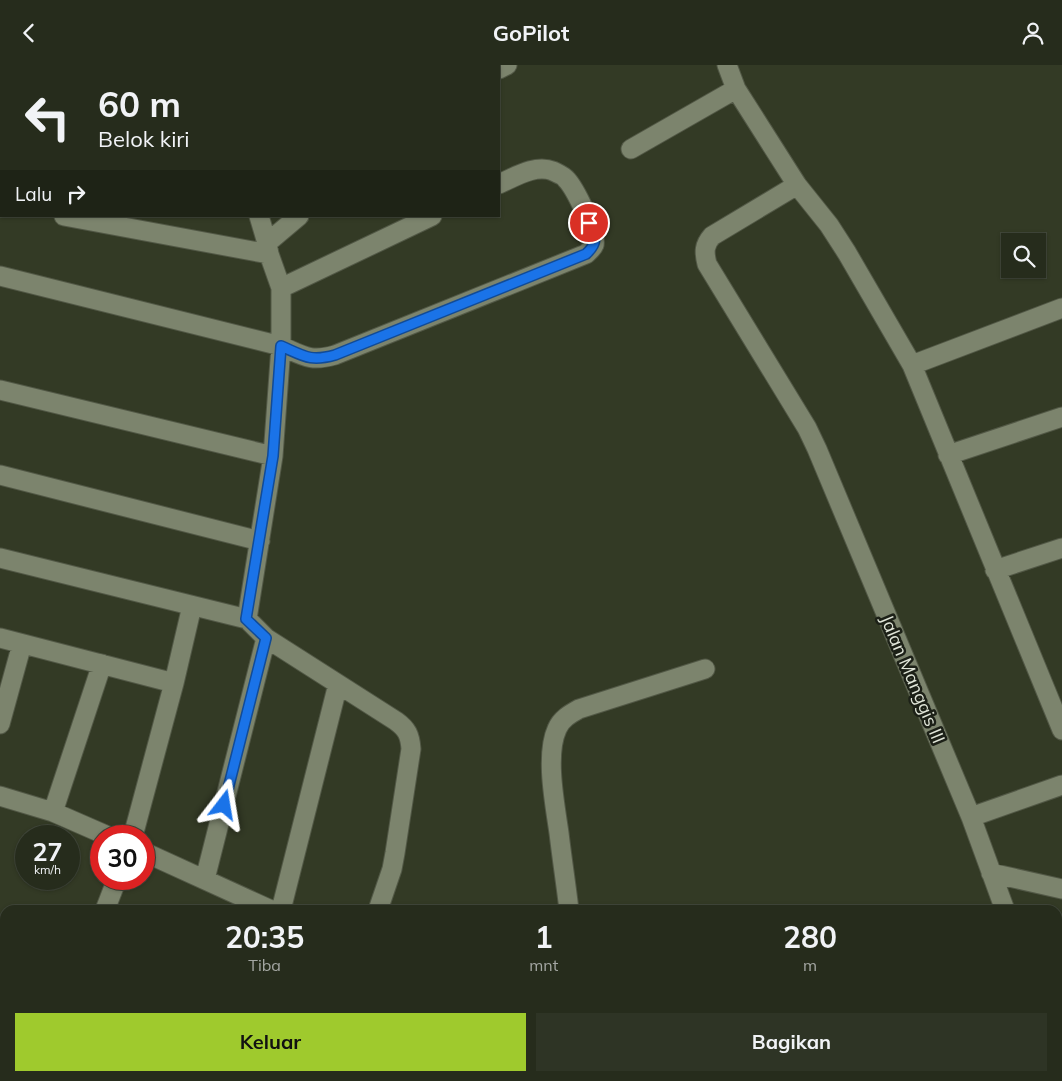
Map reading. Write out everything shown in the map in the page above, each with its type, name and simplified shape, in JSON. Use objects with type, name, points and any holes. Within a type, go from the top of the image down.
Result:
[{"type":"street","points":[[727,65],[736,89],[797,185],[834,232],[912,365],[1062,730]]},
{"type":"street","points":[[631,149],[736,89]]},
{"type":"street","points":[[0,276],[281,346],[306,357],[320,359],[335,355],[586,254],[594,247],[595,239],[583,207],[566,179],[552,171],[539,169],[500,184]]},
{"type":"street","name":"Jalan Manggis III","points":[[797,185],[712,236],[706,243],[704,254],[707,264],[818,449],[971,817],[1003,905]]},
{"type":"street","points":[[70,217],[268,249]]},
{"type":"street","points":[[246,619],[273,456],[281,346],[282,288],[258,217]]},
{"type":"street","points":[[268,249],[298,217]]},
{"type":"street","points":[[282,288],[430,217]]},
{"type":"street","points":[[912,365],[1062,308]]},
{"type":"street","points":[[0,389],[273,456]]},
{"type":"street","points":[[948,455],[1062,417]]},
{"type":"street","points":[[0,475],[260,541]]},
{"type":"street","points":[[995,570],[1062,547]]},
{"type":"street","points":[[0,558],[246,619],[266,638],[396,721],[405,729],[410,737],[411,749],[392,869],[380,905]]},
{"type":"street","points":[[136,825],[174,683],[192,606]]},
{"type":"street","points":[[0,638],[174,683]]},
{"type":"street","points":[[205,879],[266,638]]},
{"type":"street","points":[[0,724],[22,644]]},
{"type":"street","points":[[53,812],[102,664]]},
{"type":"street","points":[[568,905],[555,805],[552,763],[552,746],[557,729],[568,715],[579,709],[705,669]]},
{"type":"street","points":[[282,905],[338,684]]},
{"type":"street","points":[[971,817],[1062,785]]},
{"type":"street","points":[[0,796],[53,812],[90,828]]},
{"type":"street","points":[[155,857],[205,879],[246,905]]},
{"type":"street","points":[[992,873],[1062,889]]},
{"type":"street","points":[[106,905],[112,890]]},
{"type":"route","points":[[224,805],[266,638],[246,619],[273,456],[281,346],[306,357],[320,359],[335,355],[586,254],[594,247],[595,239],[589,223]]}]
